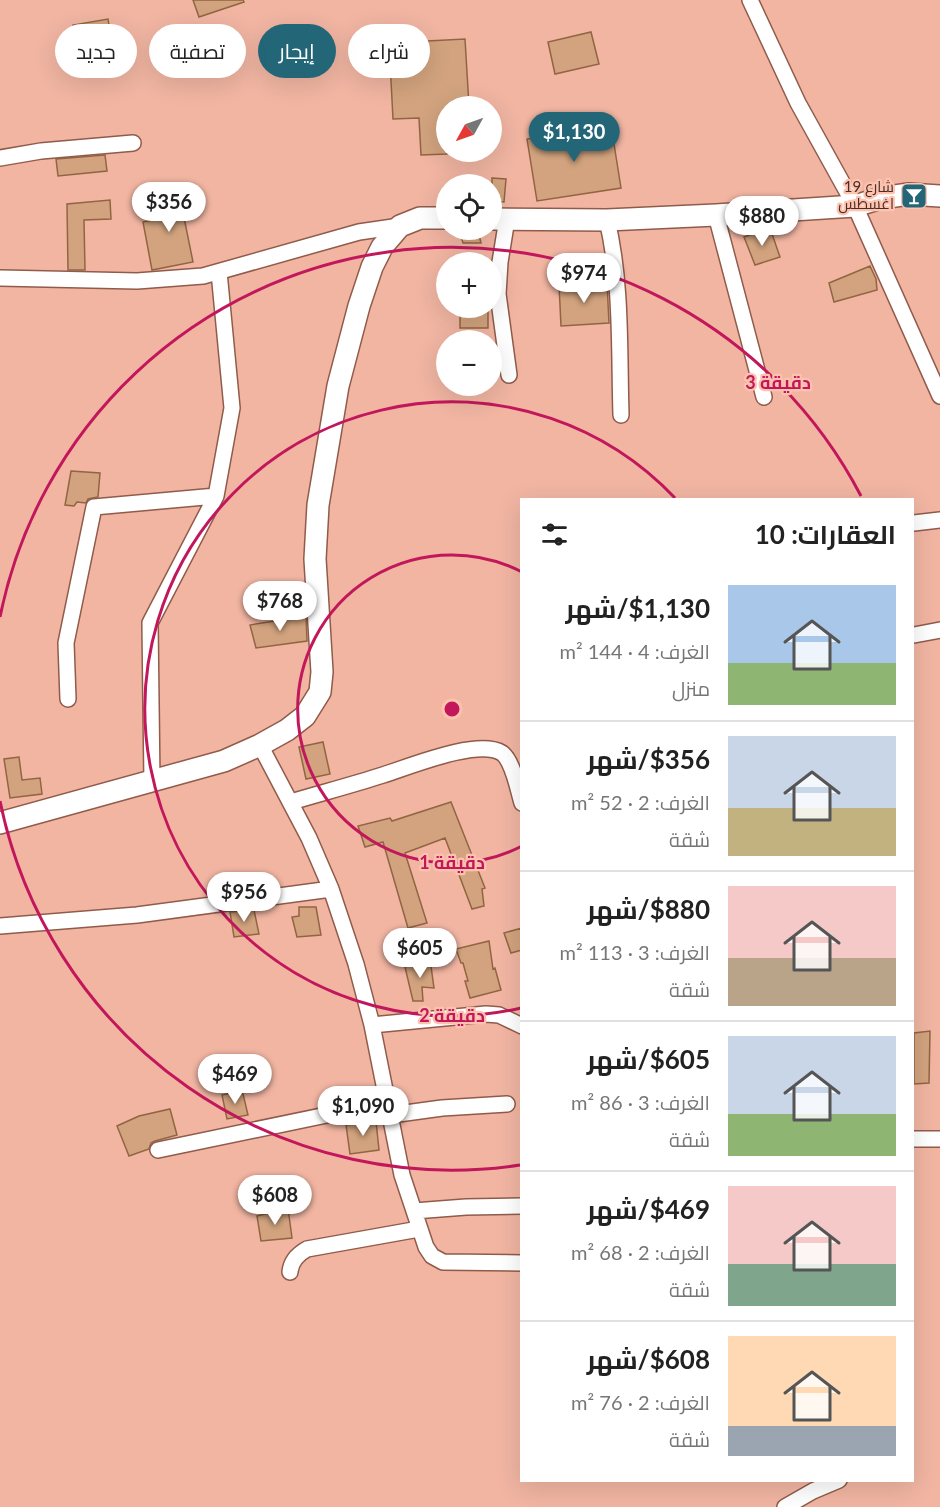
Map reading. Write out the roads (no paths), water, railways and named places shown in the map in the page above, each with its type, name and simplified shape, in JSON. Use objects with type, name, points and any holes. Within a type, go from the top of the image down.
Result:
[{"type":"street","points":[[750,0],[798,102],[855,206],[935,374],[940,396]]},
{"type":"street","points":[[0,158],[40,151],[133,143]]},
{"type":"street","points":[[502,219],[607,220],[716,215],[855,206],[881,198],[909,194],[940,196]]},
{"type":"street","points":[[716,215],[764,397]]},
{"type":"street","points":[[0,278],[137,281],[203,276],[359,232],[400,226],[420,218],[436,218]]},
{"type":"street","points":[[607,220],[618,298],[621,415]]},
{"type":"street","points":[[0,823],[224,761],[287,730],[305,716],[320,692],[322,672],[316,548],[318,505],[338,386],[372,267],[382,247],[400,226]]},
{"type":"street","points":[[500,240],[498,294],[509,375]]},
{"type":"street","points":[[152,782],[150,623],[216,496],[232,408],[219,272]]},
{"type":"street","points":[[68,699],[66,643],[94,507],[216,496]]},
{"type":"street","points":[[914,524],[940,520]]},
{"type":"street","points":[[914,635],[940,630]]},
{"type":"street","points":[[260,745],[291,802],[331,889],[356,964],[372,1025],[402,1175],[419,1229],[432,1256],[443,1262],[520,1263]]},
{"type":"street","points":[[291,802],[450,754],[489,749],[503,754],[509,762],[520,797]]},
{"type":"street","points":[[0,926],[137,915],[331,889]]},
{"type":"street","points":[[372,1025],[486,1014],[499,1015],[520,1025]]},
{"type":"street","points":[[158,1150],[390,1108],[507,1104]]},
{"type":"street","points":[[914,1139],[940,1139]]},
{"type":"street","points":[[414,1211],[520,1206]]},
{"type":"street","points":[[290,1272],[291,1265],[297,1256],[307,1249],[419,1229]]},
{"type":"street","points":[[785,1507],[834,1482]]},
{"type":"place","name":"شارع 19 اغسطس","points":[[914,196]]}]
